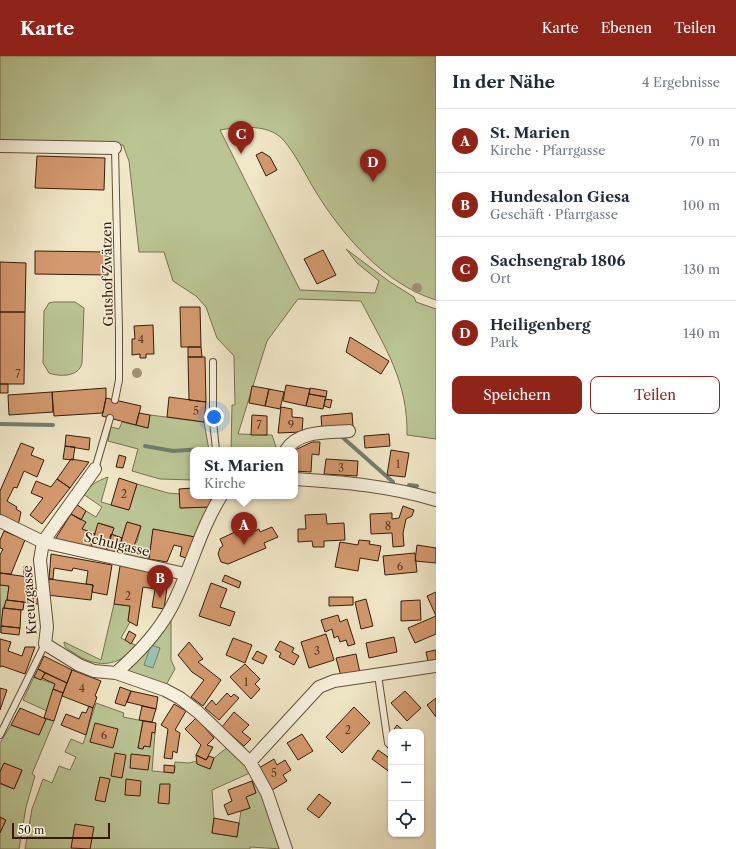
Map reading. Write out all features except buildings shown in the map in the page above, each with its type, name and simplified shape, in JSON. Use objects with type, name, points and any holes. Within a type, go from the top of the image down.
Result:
[{"type":"street","points":[[0,146],[115,148]]},
{"type":"street","points":[[288,447],[291,443],[299,438],[310,435],[349,431]]},
{"type":"street","name":"Kreuzgasse","points":[[45,644],[46,627],[40,560],[43,542],[94,469]]},
{"type":"street","points":[[298,479],[405,490],[436,500]]},
{"type":"street","points":[[116,673],[144,646],[160,627],[172,607],[204,530],[220,499]]},
{"type":"street","name":"Schulgasse","points":[[0,521],[43,542],[185,574]]},
{"type":"street","points":[[45,644],[79,665],[94,671],[116,673],[164,690],[180,698],[250,762],[267,793],[286,849]]},
{"type":"street","points":[[250,762],[319,687],[334,681],[436,666]]},
{"type":"lane","name":"Gutshof Zwätzen","points":[[114,400],[118,380],[119,331],[115,148]]},
{"type":"lane","points":[[212,362],[213,421],[216,447]]},
{"type":"lane","points":[[94,469],[110,418]]},
{"type":"lane","name":"Kreuzgasse","points":[[0,735],[45,644]]},
{"type":"lane","points":[[378,675],[388,743]]},
{"type":"shaded area","points":[[0,56],[436,56],[436,300],[417,293],[399,282],[366,256],[338,224],[314,189],[293,153],[279,136],[273,132],[250,127],[220,130],[300,290],[375,293],[379,281],[357,263],[346,249],[390,282],[414,297],[416,302],[436,309],[436,439],[407,435],[404,398],[399,381],[386,350],[361,301],[298,299],[267,341],[238,434],[272,435],[276,447],[231,447],[232,405],[235,405],[234,356],[217,338],[206,307],[196,296],[173,281],[164,252],[139,252],[129,161],[123,145],[0,141]]},
{"type":"shaded area","points":[[75,302],[84,308],[82,363],[77,371],[68,375],[49,373],[43,363],[44,311],[49,303]]},
{"type":"shaded area","points":[[150,415],[204,422],[208,447],[190,447],[190,480],[160,479],[132,471],[138,449],[108,441],[111,427],[119,429],[122,422],[148,428]]},
{"type":"shaded area","points":[[108,477],[101,502],[129,510],[137,484],[168,493],[180,494],[181,508],[211,507],[195,537],[153,529],[149,559],[118,554],[119,548],[137,542],[141,526],[127,522],[122,538],[111,534],[113,527],[99,523],[95,534],[82,529],[81,520],[86,511],[96,517],[102,507],[83,494],[88,488],[100,480]]},
{"type":"shaded area","points":[[0,585],[9,586],[7,600],[3,608],[1,633]]},
{"type":"shaded area","points":[[114,604],[130,606],[128,621],[130,622],[121,638],[135,645],[129,653],[115,662],[98,663],[82,658],[66,647],[64,642],[101,660]]},
{"type":"shaded area","points":[[171,617],[171,660],[175,669],[166,685],[127,672],[127,669]]},
{"type":"shaded area","points":[[151,645],[160,648],[153,668],[144,665]]},
{"type":"shaded area","points":[[34,677],[55,684],[47,711],[23,700]]},
{"type":"shaded area","points":[[96,703],[124,713],[123,717],[143,721],[138,748],[143,749],[144,746],[150,746],[152,732],[155,733],[152,771],[173,773],[175,762],[189,763],[197,761],[197,764],[210,769],[214,758],[229,746],[252,772],[212,790],[214,818],[212,833],[237,837],[241,811],[250,808],[245,797],[256,793],[252,781],[256,780],[282,849],[250,847],[250,849],[25,849],[32,809],[43,779],[52,783],[59,766],[70,770],[76,757],[65,752],[71,739],[83,744]]},
{"type":"shaded area","points":[[46,719],[54,721],[32,774],[35,776],[26,807],[19,849],[0,849],[0,833],[5,820],[0,817],[0,784],[14,789],[22,771],[4,763],[0,772],[0,743],[11,725],[39,735]]},
{"type":"waterway","points":[[0,424],[53,425]]},
{"type":"waterway","points":[[341,436],[393,482]]},
{"type":"waterway","points":[[145,446],[173,451],[190,450]]},
{"type":"waterway","points":[[409,485],[417,486]]},
{"type":"place","name":"Sachsengrab 1806","points":[[241,154]]},
{"type":"place","name":"Heiligenberg","points":[[373,182]]},
{"type":"place","name":"St. Marien","points":[[244,545]]},
{"type":"place","name":"Hundesalon Giesa","points":[[160,598]]}]
